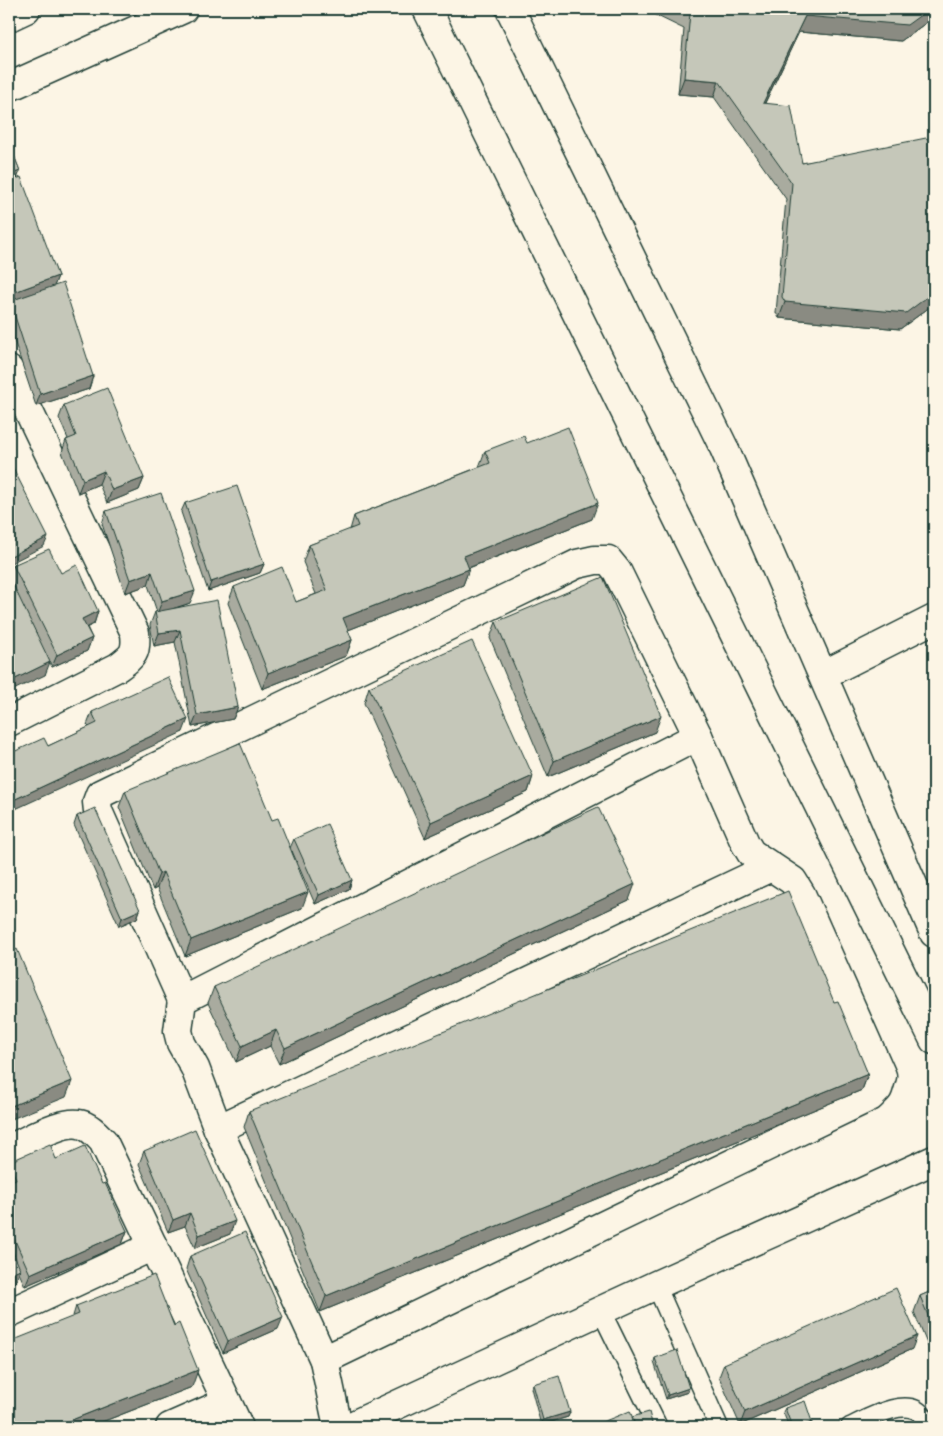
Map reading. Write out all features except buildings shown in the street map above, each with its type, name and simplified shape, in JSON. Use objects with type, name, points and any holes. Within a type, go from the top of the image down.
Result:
[{"type":"street","points":[[9,17],[26,9]]},
{"type":"street","points":[[9,87],[183,9]]},
{"type":"street","points":[[428,9],[934,1040]]},
{"type":"street","points":[[510,9],[724,448],[934,933]]},
{"type":"street","points":[[9,370],[135,633],[136,645],[133,656],[118,668],[9,722]]},
{"type":"street","points":[[324,1360],[870,1097],[878,1088],[882,1076],[801,894],[793,882],[751,853],[745,844],[698,736],[617,571],[608,560],[594,560],[568,568],[100,794],[97,802],[98,811],[182,1000],[178,1031],[181,1043],[195,1068],[218,1129],[324,1360],[338,1427]]},
{"type":"street","points":[[822,676],[934,619]]},
{"type":"street","points":[[182,1000],[698,736]]},
{"type":"street","points":[[218,1129],[771,867]]},
{"type":"street","points":[[9,1149],[61,1126],[75,1122],[86,1126],[103,1141],[239,1427]]},
{"type":"street","points":[[349,1427],[656,1285],[934,1160]]},
{"type":"street","points":[[9,1313],[153,1246]]},
{"type":"street","points":[[170,1427],[227,1402]]},
{"type":"lane","points":[[656,1285],[719,1427]]},
{"type":"lane","points":[[601,1311],[658,1427]]},
{"type":"lane","points":[[850,1427],[889,1409],[910,1408],[922,1415],[928,1427]]}]
